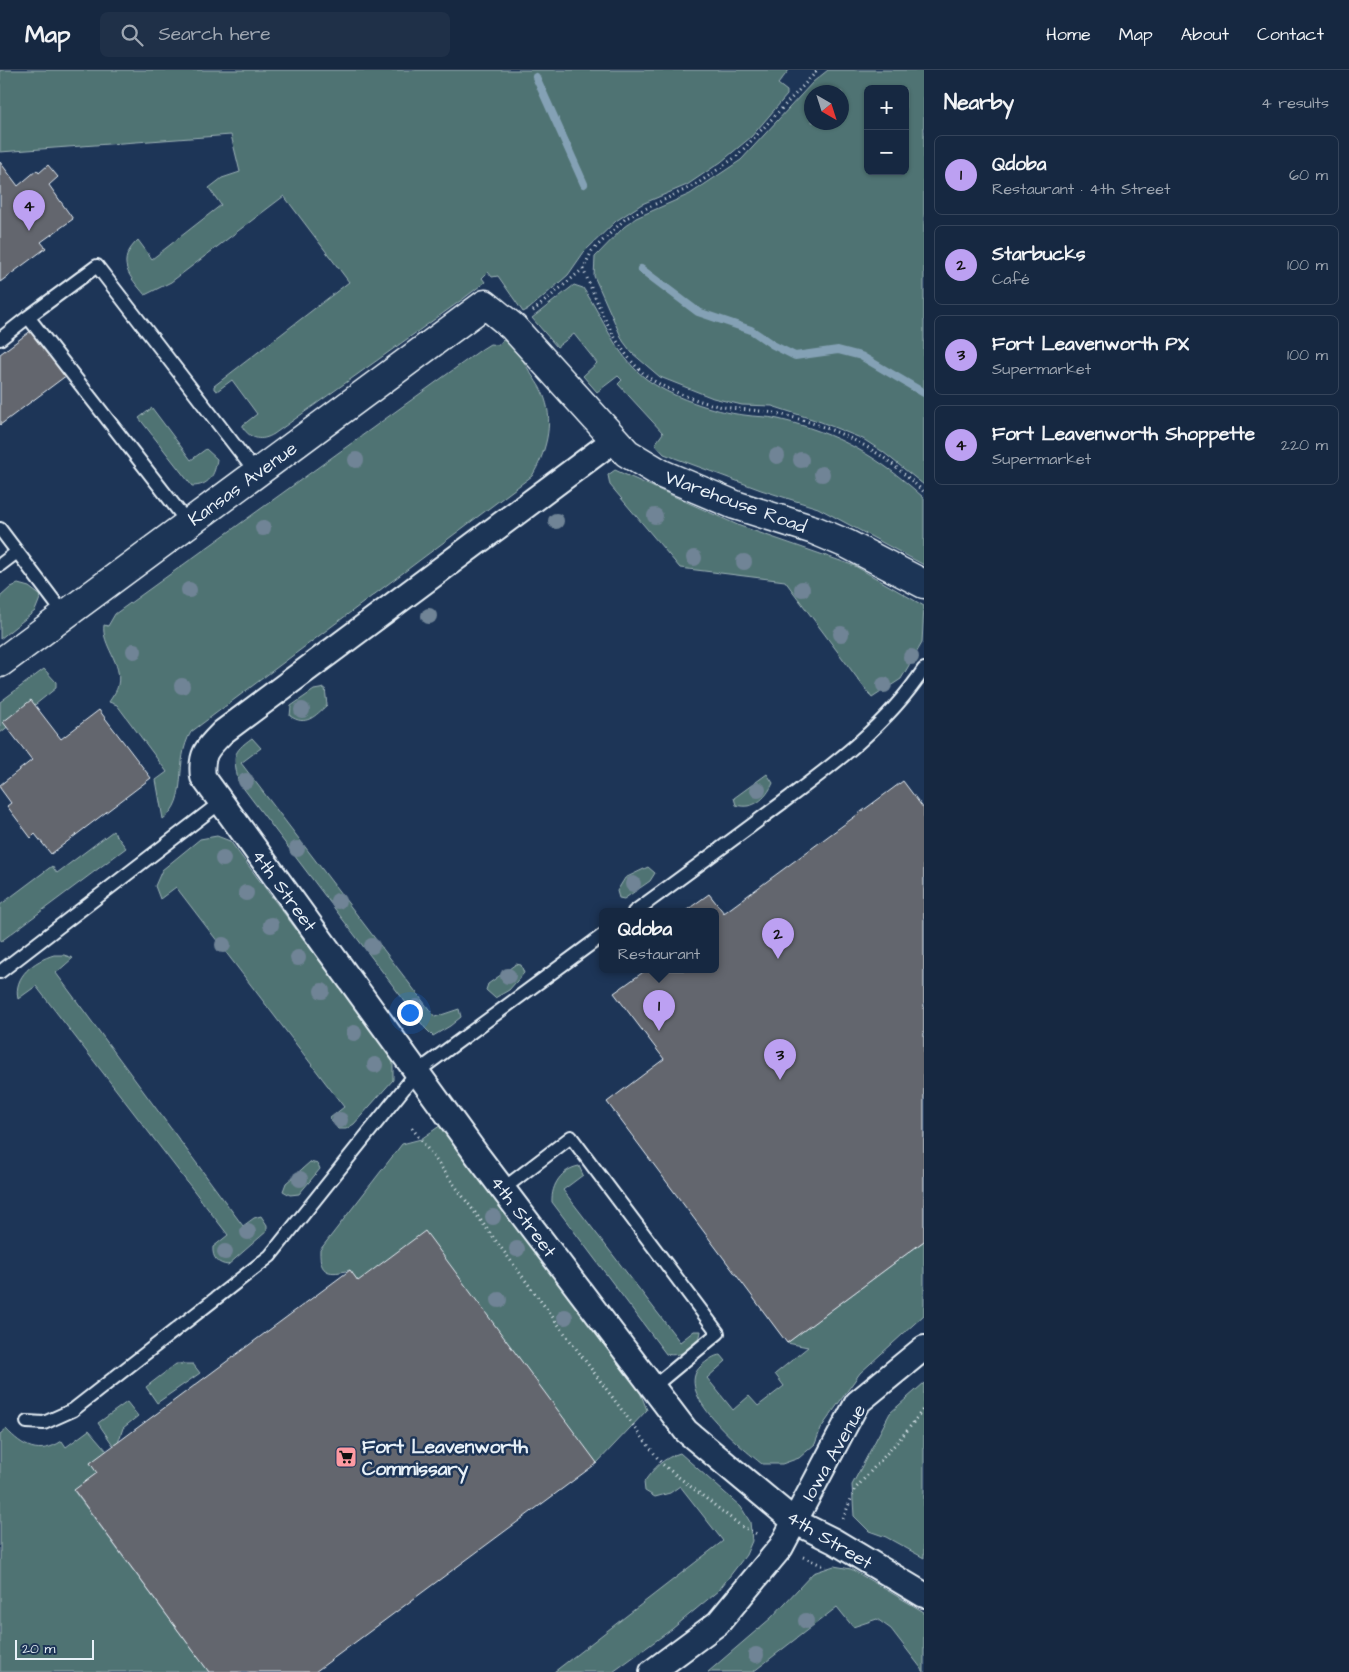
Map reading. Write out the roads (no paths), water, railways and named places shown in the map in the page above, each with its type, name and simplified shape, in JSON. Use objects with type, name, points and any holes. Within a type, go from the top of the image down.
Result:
[{"type":"street","name":"Warehouse Road","points":[[485,304],[513,327],[627,453],[662,474],[735,505],[814,530],[924,584]]},
{"type":"street","name":"Kansas Avenue","points":[[0,663],[485,304]]},
{"type":"street","name":"4th Street","points":[[614,440],[223,732],[207,748],[201,762],[203,777],[417,1072],[686,1431],[794,1520],[834,1541],[924,1595]]},
{"type":"street","name":"Iowa Avenue","points":[[652,1672],[718,1623],[781,1547],[857,1403],[924,1348]]},
{"type":"lane","points":[[0,339],[97,266],[256,473]]},
{"type":"lane","points":[[28,317],[188,523]]},
{"type":"lane","points":[[0,529],[64,614]]},
{"type":"lane","points":[[0,565],[17,552]]},
{"type":"lane","points":[[639,908],[832,767],[919,689],[924,669]]},
{"type":"lane","points":[[0,972],[221,802]]},
{"type":"lane","points":[[26,1422],[44,1424],[73,1410],[270,1256],[417,1072],[599,938]]},
{"type":"lane","points":[[504,1189],[571,1137],[718,1333],[653,1387]]},
{"type":"waterway","points":[[536,77],[584,184]]},
{"type":"waterway","points":[[641,269],[698,312],[751,330],[773,345],[795,356],[838,350],[861,356],[924,393]]},
{"type":"place","name":"Fort Leavenworth Shoppette","points":[[29,231]]},
{"type":"place","name":"Starbucks","points":[[778,959]]},
{"type":"place","name":"Qdoba","points":[[659,1031]]},
{"type":"place","name":"Fort Leavenworth PX","points":[[780,1080]]},
{"type":"place","name":"Fort Leavenworth Commissary","points":[[346,1457]]}]
